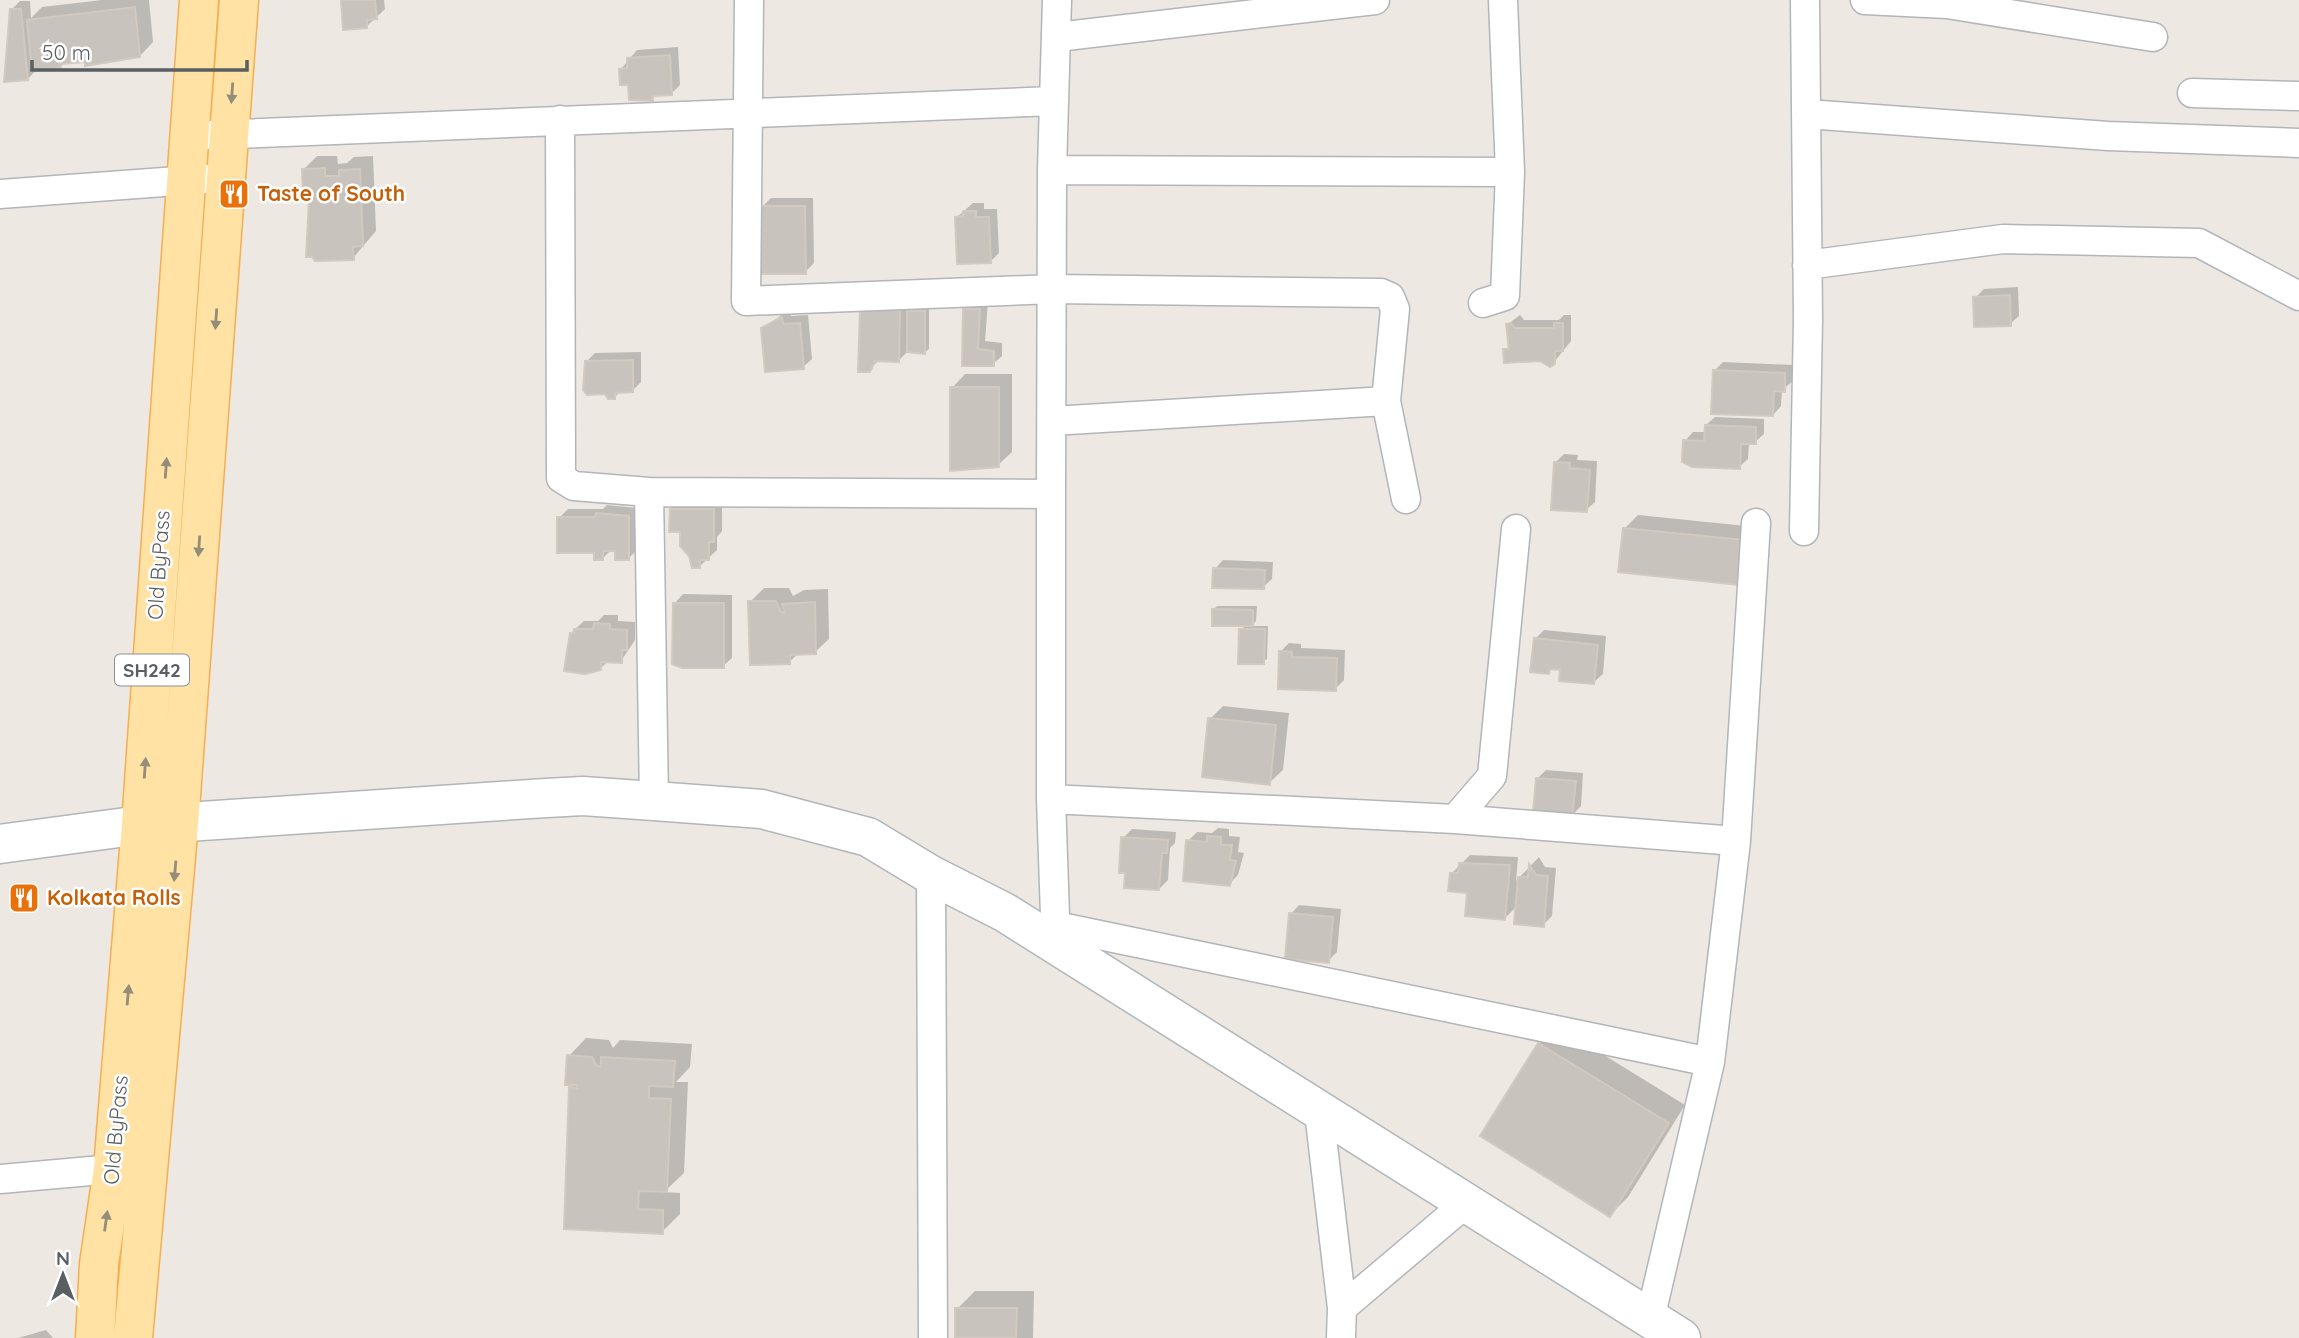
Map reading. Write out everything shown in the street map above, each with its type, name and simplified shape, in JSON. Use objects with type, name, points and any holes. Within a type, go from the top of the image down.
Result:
[{"type":"main road","name":"Old ByPass","points":[[94,1338],[100,1264],[113,1169],[141,825],[199,0]]},
{"type":"main road","points":[[133,1338],[179,823],[239,0]]},
{"type":"main road","points":[[100,1264],[139,1262]]},
{"type":"street","points":[[749,0],[746,301],[1054,289],[1381,293],[1390,297],[1395,309],[1386,401],[1406,499]]},
{"type":"street","points":[[1056,935],[1051,799],[1051,494],[1054,289],[1052,170],[1057,0]]},
{"type":"street","points":[[1057,37],[1375,0]]},
{"type":"street","points":[[1483,303],[1505,296],[1510,172],[1503,0]]},
{"type":"street","points":[[1804,531],[1807,265],[1805,0]]},
{"type":"street","points":[[1865,0],[1947,4],[2153,37]]},
{"type":"street","points":[[2192,93],[2299,96]]},
{"type":"street","points":[[189,135],[1054,101]]},
{"type":"street","points":[[1807,114],[2108,136],[2299,143]]},
{"type":"street","points":[[560,120],[561,478],[575,486],[649,492],[1051,494]]},
{"type":"street","points":[[1052,170],[1510,172]]},
{"type":"street","points":[[0,194],[226,178]]},
{"type":"street","points":[[1807,265],[2003,239],[2199,243],[2299,296]]},
{"type":"street","points":[[1052,421],[1386,401]]},
{"type":"street","points":[[649,492],[653,800]]},
{"type":"street","points":[[0,844],[141,825],[583,796],[762,809],[868,837],[931,875],[1056,935],[1319,1112],[1665,1328],[1710,1062],[1737,841],[1756,523]]},
{"type":"street","points":[[1455,819],[1492,776],[1516,529]]},
{"type":"street","points":[[1051,799],[1455,819],[1737,841]]},
{"type":"street","points":[[931,875],[933,1338]]},
{"type":"street","points":[[1056,935],[1710,1062]]},
{"type":"street","points":[[1319,1112],[1342,1308],[1341,1338]]},
{"type":"street","points":[[0,1179],[113,1169]]},
{"type":"street","points":[[1342,1308],[1465,1204]]},
{"type":"building","points":[[341,0],[375,0],[377,19],[367,20],[367,28],[343,30]]},
{"type":"building","points":[[135,7],[140,57],[85,66],[85,62],[60,64],[61,68],[32,71],[27,20]]},
{"type":"building","points":[[10,9],[21,9],[28,80],[4,82]]},
{"type":"building","points":[[670,55],[672,95],[652,96],[653,101],[629,100],[628,85],[620,85],[619,69],[627,68],[627,58]]},
{"type":"building","points":[[325,168],[325,176],[339,176],[339,170],[360,169],[363,246],[353,247],[354,260],[315,261],[312,257],[306,257],[309,200],[303,197],[302,169]]},
{"type":"building","points":[[760,206],[805,206],[806,274],[760,274]]},
{"type":"building","points":[[963,211],[976,211],[976,217],[989,217],[991,263],[957,264],[955,217],[963,216]]},
{"type":"building","points":[[2010,295],[2011,326],[1974,327],[1973,297]]},
{"type":"building","points":[[860,309],[900,310],[899,362],[875,361],[870,372],[858,372]]},
{"type":"building","points":[[963,309],[980,309],[978,349],[994,351],[994,366],[962,366]]},
{"type":"building","points":[[907,311],[925,311],[925,354],[907,352]]},
{"type":"building","points":[[782,317],[783,324],[800,323],[804,369],[765,372],[761,328]]},
{"type":"building","points":[[1511,323],[1515,328],[1554,328],[1554,323],[1563,323],[1563,351],[1555,351],[1555,364],[1550,367],[1540,361],[1504,363],[1503,349],[1509,349],[1506,324]]},
{"type":"building","points":[[633,360],[633,392],[615,393],[615,399],[608,399],[605,394],[587,395],[583,390],[585,361]]},
{"type":"building","points":[[1713,370],[1785,373],[1785,392],[1774,391],[1773,416],[1711,414]]},
{"type":"building","points":[[950,387],[999,387],[999,467],[950,471]]},
{"type":"building","points":[[1705,425],[1756,427],[1756,444],[1741,444],[1740,469],[1692,467],[1682,462],[1683,440],[1704,441]]},
{"type":"building","points":[[1554,462],[1570,463],[1569,468],[1590,470],[1587,512],[1551,510]]},
{"type":"building","points":[[670,509],[714,509],[714,542],[709,542],[709,560],[700,560],[700,568],[692,568],[689,556],[680,546],[680,532],[669,532]]},
{"type":"building","points":[[596,513],[629,516],[629,560],[615,560],[615,551],[603,551],[603,560],[594,560],[594,553],[557,553],[557,517],[595,517]]},
{"type":"building","points":[[1623,528],[1744,540],[1739,585],[1618,572]]},
{"type":"building","points":[[1213,568],[1265,570],[1264,589],[1212,588]]},
{"type":"building","points":[[748,601],[776,601],[781,612],[785,613],[782,604],[815,602],[816,654],[790,655],[790,664],[750,665]]},
{"type":"building","points":[[673,603],[724,603],[724,668],[682,668],[672,664]]},
{"type":"building","points":[[1212,609],[1253,610],[1253,626],[1212,626]]},
{"type":"building","points":[[594,623],[610,624],[610,629],[627,630],[627,650],[622,650],[622,663],[601,662],[601,670],[585,674],[564,671],[570,633],[574,633],[574,629],[593,629]]},
{"type":"building","points":[[1239,629],[1265,629],[1264,664],[1238,664]]},
{"type":"building","points":[[1534,638],[1598,645],[1594,684],[1559,681],[1560,670],[1550,669],[1549,674],[1530,672]]},
{"type":"building","points":[[1279,651],[1292,652],[1292,657],[1337,658],[1336,691],[1278,689]]},
{"type":"building","points":[[1208,718],[1276,725],[1270,785],[1202,777]]},
{"type":"building","points":[[1536,778],[1576,781],[1572,817],[1533,813]]},
{"type":"building","points":[[1207,836],[1221,837],[1221,845],[1232,845],[1230,860],[1236,861],[1230,886],[1183,881],[1186,840],[1207,842]]},
{"type":"building","points":[[1121,837],[1168,840],[1167,853],[1162,853],[1159,890],[1124,888],[1125,873],[1119,873]]},
{"type":"building","points":[[1459,863],[1510,865],[1505,920],[1465,916],[1467,893],[1448,891],[1450,873],[1458,873]]},
{"type":"building","points":[[1529,864],[1536,875],[1548,876],[1544,927],[1514,924],[1518,877],[1528,877]]},
{"type":"building","points":[[1289,913],[1333,917],[1329,963],[1285,959]]},
{"type":"building","points":[[1538,1043],[1669,1123],[1610,1217],[1480,1136]]},
{"type":"building","points":[[567,1055],[592,1057],[596,1065],[601,1067],[601,1057],[675,1061],[673,1087],[649,1086],[649,1098],[671,1099],[667,1192],[639,1191],[638,1209],[663,1210],[663,1234],[564,1229],[569,1087],[577,1088],[577,1085],[565,1085]]},
{"type":"building","points":[[955,1308],[1017,1308],[1016,1338],[955,1338]]},
{"type":"place","name":"Taste of South","points":[[234,194]]},
{"type":"place","name":"Kolkata Rolls","points":[[24,898]]}]
